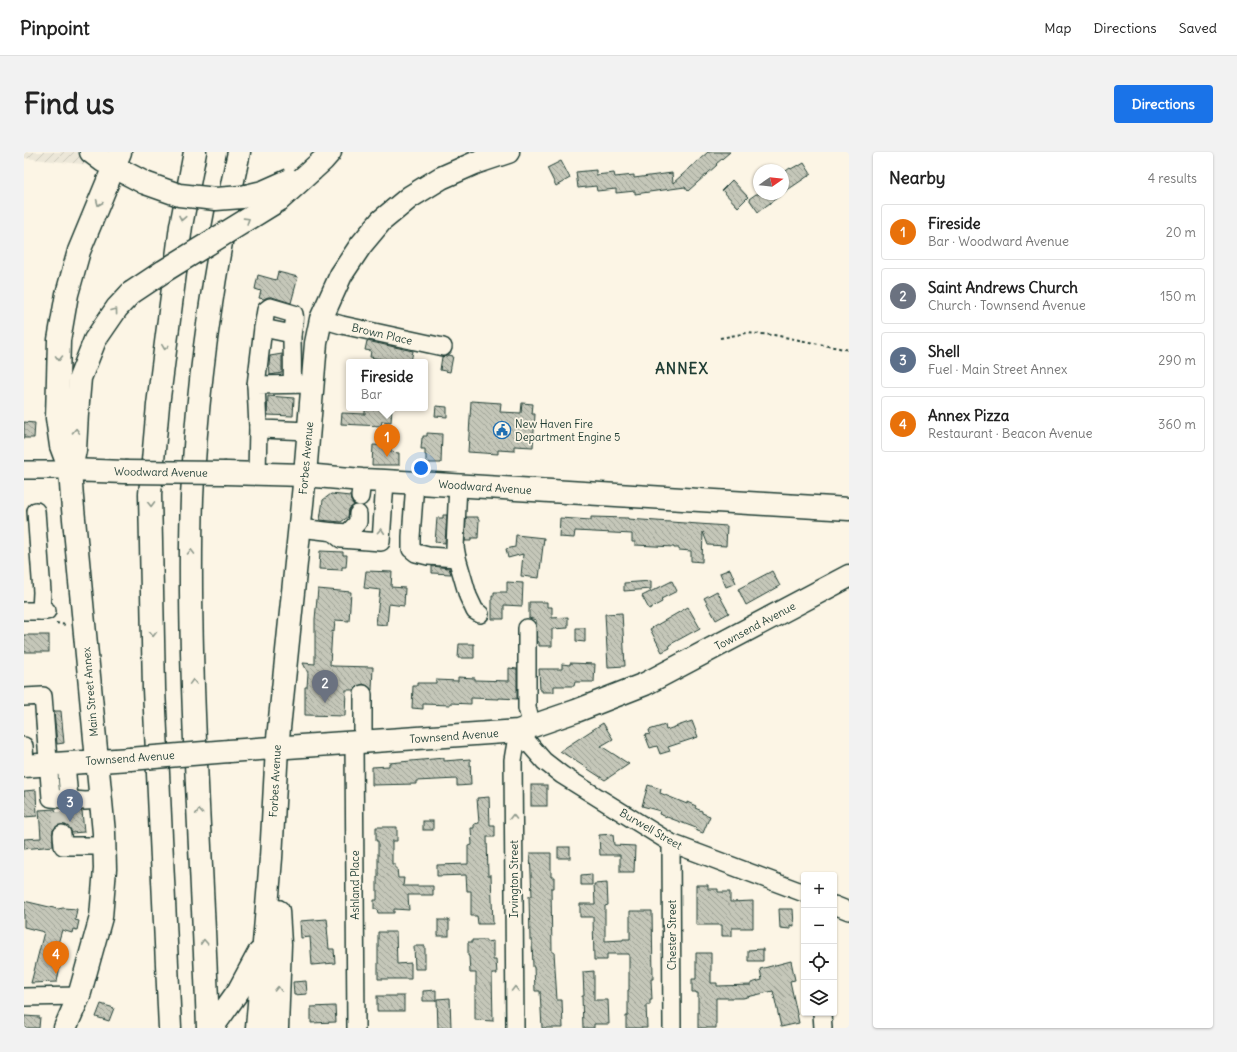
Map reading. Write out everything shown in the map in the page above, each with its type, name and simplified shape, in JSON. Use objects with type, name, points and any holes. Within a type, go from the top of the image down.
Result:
[{"type":"main road","points":[[91,152],[117,159],[145,183],[179,195],[216,200],[242,197],[263,192],[312,170]]},
{"type":"main road","points":[[170,1028],[154,689],[150,494],[158,404],[181,226],[195,152]]},
{"type":"main road","points":[[212,1027],[191,630],[190,581],[192,504],[198,414],[207,330],[220,247],[240,152]]},
{"type":"main road","points":[[70,470],[75,450],[76,413],[80,378],[96,340],[117,308],[131,294],[164,271],[279,200],[324,160],[330,152]]},
{"type":"main road","name":"Forbes Avenue","points":[[253,1019],[264,943],[272,858],[277,748],[309,431],[302,384],[316,343],[321,319],[341,275],[361,245],[381,221],[410,197],[441,178],[475,163],[508,152]]},
{"type":"main road","points":[[70,470],[61,446],[57,418],[59,340],[67,294],[79,251],[117,159]]},
{"type":"main road","name":"Woodward Avenue","points":[[70,470],[305,475],[358,488],[385,481],[849,509]]},
{"type":"main road","name":"Main Street Annex","points":[[65,1028],[79,996],[95,943],[101,917],[104,891],[104,846],[101,800],[70,470]]},
{"type":"main road","name":"Townsend Avenue","points":[[24,760],[57,764],[358,743],[524,728],[583,708],[645,684],[849,576]]},
{"type":"main road","name":"Forbes Avenue","points":[[272,858],[280,944],[276,1028]]},
{"type":"main road","points":[[212,1027],[239,990],[264,943]]},
{"type":"main road","points":[[212,1027],[232,1017],[253,1019],[276,1028]]},
{"type":"street","name":"Brown Place","points":[[321,319],[442,347]]},
{"type":"street","points":[[256,385],[302,384],[293,364],[292,334],[263,328],[256,385],[258,427],[257,474]]},
{"type":"street","points":[[258,427],[261,429],[309,431]]},
{"type":"street","name":"Woodward Avenue","points":[[24,470],[70,470]]},
{"type":"street","points":[[334,532],[342,539],[381,542],[385,481]]},
{"type":"street","points":[[415,483],[411,537],[412,549],[416,553],[428,556],[456,558]]},
{"type":"street","points":[[458,485],[455,547],[456,558],[468,596],[475,611],[480,614]]},
{"type":"street","points":[[36,511],[42,592],[41,614]]},
{"type":"street","points":[[300,528],[348,532],[354,519]]},
{"type":"street","points":[[524,728],[527,708],[527,628]]},
{"type":"street","name":"Ashland Place","points":[[356,1028],[358,743],[363,694]]},
{"type":"street","points":[[24,698],[42,696],[57,764],[52,798],[63,803],[101,800]]},
{"type":"street","name":"Burwell Street","points":[[524,728],[544,761],[562,775],[671,843],[801,892]]},
{"type":"street","name":"Irvington Street","points":[[515,1028],[513,760],[524,728]]},
{"type":"street","points":[[62,834],[63,846],[104,846]]},
{"type":"street","name":"Chester Street","points":[[671,843],[672,1028]]},
{"type":"street","points":[[837,906],[849,911]]},
{"type":"street","points":[[24,997],[79,996]]},
{"type":"street","points":[[822,1016],[823,1028]]},
{"type":"path","points":[[720,338],[747,333],[774,335],[849,350]]},
{"type":"path","points":[[41,614],[66,624]]},
{"type":"shaded area","points":[[24,152],[99,152],[91,165],[24,158]]},
{"type":"building","points":[[708,152],[730,152],[688,191],[685,187],[635,194],[635,191],[616,193],[616,189],[597,191],[596,186],[578,188],[576,172],[596,170],[596,175],[614,173],[615,177],[634,175],[634,178],[672,173],[673,183]]},
{"type":"building","points":[[561,161],[570,178],[556,186],[547,168]]},
{"type":"building","points":[[804,163],[811,174],[789,189],[789,169],[798,165],[799,166]]},
{"type":"building","points":[[732,180],[748,197],[738,207],[722,190]]},
{"type":"building","points":[[753,196],[753,200],[774,200],[758,212],[749,199]]},
{"type":"building","points":[[278,272],[298,277],[291,303],[272,297],[264,299],[259,298],[261,291],[255,289],[258,275],[276,280]]},
{"type":"building","points":[[367,341],[413,351],[412,359],[381,359],[370,357],[371,351],[365,350]]},
{"type":"building","points":[[282,354],[282,373],[270,375],[270,356]]},
{"type":"building","points":[[449,355],[453,356],[450,372],[440,370],[442,357]]},
{"type":"building","points":[[268,396],[294,398],[293,416],[267,415]]},
{"type":"building","name":"New Haven Fire Department Engine 5","points":[[471,401],[501,403],[500,412],[521,413],[522,403],[533,404],[532,414],[535,414],[533,447],[514,446],[514,451],[498,450],[498,454],[468,452]]},
{"type":"building","points":[[436,406],[447,407],[447,417],[435,416]]},
{"type":"building","points":[[365,411],[392,411],[391,422],[382,421],[381,426],[341,424],[342,413],[365,414]]},
{"type":"building","points":[[24,422],[35,423],[34,438],[24,438]]},
{"type":"building","points":[[427,433],[442,434],[441,463],[426,463],[425,449],[421,449],[422,438],[423,436],[427,436]]},
{"type":"building","points":[[373,445],[391,446],[391,452],[399,453],[399,465],[372,465]]},
{"type":"building","points":[[331,494],[350,496],[354,505],[349,509],[348,517],[341,522],[320,520],[323,500]]},
{"type":"building","points":[[443,515],[447,515],[445,543],[435,542],[437,518],[443,518]]},
{"type":"building","points":[[466,517],[478,517],[479,520],[478,538],[471,538],[471,541],[465,541]]},
{"type":"building","points":[[591,517],[628,518],[727,526],[726,546],[708,545],[703,532],[702,562],[691,561],[691,551],[679,550],[679,548],[674,547],[635,545],[635,542],[632,542],[632,534],[575,531],[574,538],[559,537],[560,518],[591,520]]},
{"type":"building","points":[[516,535],[544,538],[539,578],[521,576],[523,554],[508,558],[506,549],[515,547]]},
{"type":"building","points":[[320,551],[343,552],[343,555],[347,555],[346,567],[342,567],[342,570],[319,569]]},
{"type":"building","points":[[432,566],[449,568],[451,574],[432,573]]},
{"type":"building","points":[[730,569],[736,583],[726,587],[720,573]]},
{"type":"building","points":[[366,571],[392,572],[391,587],[405,588],[404,606],[389,604],[387,625],[376,624],[380,590],[364,588]]},
{"type":"building","points":[[772,571],[780,586],[746,605],[738,589]]},
{"type":"building","points":[[651,581],[651,589],[624,591],[624,583]]},
{"type":"building","points":[[672,581],[677,591],[661,599],[662,602],[649,609],[642,596]]},
{"type":"building","points":[[507,582],[523,583],[522,606],[504,605],[504,619],[492,619],[492,596],[494,596],[494,592],[507,592]]},
{"type":"building","points":[[318,589],[351,592],[349,621],[335,620],[334,632],[332,631],[330,665],[373,667],[372,690],[363,684],[354,690],[346,690],[345,716],[305,715],[305,687],[307,687],[308,673],[303,663],[315,664],[315,619]]},
{"type":"building","points":[[717,591],[729,613],[716,620],[704,598]]},
{"type":"building","points":[[529,602],[547,602],[547,607],[552,607],[552,618],[568,617],[568,628],[552,629],[552,646],[539,646],[539,642],[537,641],[536,620],[529,618]]},
{"type":"building","points":[[688,607],[700,628],[669,645],[670,648],[662,652],[650,629]]},
{"type":"building","points":[[622,613],[625,666],[608,667],[605,614]]},
{"type":"building","points":[[576,628],[585,628],[585,642],[576,641]]},
{"type":"building","points":[[24,635],[49,635],[49,652],[24,652]]},
{"type":"building","points":[[459,644],[474,644],[474,658],[458,658]]},
{"type":"building","points":[[570,663],[595,664],[594,682],[575,682],[574,686],[554,686],[554,692],[542,692],[542,690],[540,690],[539,669],[562,669],[562,664],[570,665]]},
{"type":"building","points":[[509,668],[517,669],[517,699],[471,698],[471,704],[423,704],[423,709],[412,708],[413,686],[417,686],[417,683],[436,683],[436,680],[458,681],[458,677],[475,678],[475,680],[509,681]]},
{"type":"building","points":[[54,711],[61,711],[64,743],[57,744]]},
{"type":"building","points":[[692,721],[698,737],[668,747],[670,751],[660,754],[657,746],[650,748],[645,735],[650,734],[649,730],[665,725],[666,730]]},
{"type":"building","points":[[603,723],[613,739],[601,746],[629,764],[605,780],[560,751]]},
{"type":"building","points":[[444,758],[444,761],[470,759],[471,785],[457,786],[457,779],[416,781],[416,784],[372,785],[372,767],[389,766],[389,763]]},
{"type":"building","points":[[531,785],[547,785],[547,806],[531,806]]},
{"type":"building","points":[[648,785],[661,789],[660,793],[696,806],[695,808],[702,811],[702,813],[710,816],[703,833],[695,830],[696,828],[659,814],[660,811],[642,806]]},
{"type":"building","points":[[36,790],[37,816],[24,817],[24,791]]},
{"type":"building","points":[[489,797],[490,825],[495,825],[495,837],[487,837],[488,875],[491,875],[493,924],[478,924],[477,916],[471,916],[471,891],[467,891],[466,875],[437,876],[437,865],[468,864],[468,846],[472,845],[471,828],[474,828],[474,824],[479,823],[477,798]]},
{"type":"building","points":[[55,809],[56,813],[82,811],[84,832],[72,833],[67,825],[61,824],[56,826],[53,830],[53,846],[24,849],[24,839],[41,838],[39,810]]},
{"type":"building","points":[[423,821],[433,821],[433,830],[423,830]]},
{"type":"building","points":[[376,827],[397,827],[397,841],[392,841],[392,864],[395,864],[395,868],[397,868],[398,878],[404,878],[403,886],[433,886],[433,895],[408,895],[409,910],[394,909],[394,913],[378,913],[377,909],[374,909],[374,900],[377,900],[378,877],[378,841],[376,841]]},
{"type":"building","points":[[613,834],[614,845],[635,846],[634,872],[620,872],[620,855],[600,855],[599,835]]},
{"type":"building","points":[[558,847],[570,847],[570,858],[558,858]]},
{"type":"building","points":[[530,853],[551,853],[551,877],[554,877],[554,888],[551,888],[552,952],[554,952],[557,1000],[562,1000],[563,1028],[542,1028],[540,991],[535,991],[532,940],[530,940],[529,896],[532,896]]},
{"type":"building","points":[[592,874],[592,885],[581,885],[581,875]]},
{"type":"building","points":[[607,883],[608,905],[605,906],[605,941],[630,939],[630,911],[652,911],[653,979],[651,979],[652,1000],[650,1000],[650,1005],[646,1005],[647,1028],[626,1028],[626,1016],[628,1016],[629,954],[607,954],[607,960],[594,960],[593,917],[580,917],[580,904],[595,904],[594,884]]},
{"type":"building","points":[[696,885],[708,885],[708,889],[718,889],[718,892],[730,892],[730,902],[753,901],[753,928],[732,928],[732,936],[722,936],[722,925],[696,925]]},
{"type":"building","points":[[24,901],[58,909],[77,909],[75,920],[79,921],[77,930],[73,929],[72,933],[62,930],[52,964],[60,966],[57,982],[31,983],[44,932],[24,927]]},
{"type":"building","points":[[779,909],[793,909],[794,926],[790,925],[790,929],[780,928]]},
{"type":"building","points":[[327,919],[329,949],[334,949],[335,963],[312,965],[310,937],[301,938],[300,921]]},
{"type":"building","points":[[438,920],[449,920],[449,936],[438,936]]},
{"type":"building","points":[[378,932],[396,932],[397,964],[411,963],[411,979],[378,979]]},
{"type":"building","points":[[472,940],[486,940],[486,942],[493,941],[493,960],[496,960],[497,974],[492,974],[493,1021],[475,1020],[476,973],[470,973],[468,956],[468,942],[472,942]]},
{"type":"building","points":[[414,946],[425,946],[425,969],[415,969]]},
{"type":"building","points":[[763,949],[763,961],[748,961],[748,950]]},
{"type":"building","points":[[696,953],[711,953],[711,983],[717,983],[717,986],[751,985],[751,983],[762,980],[760,969],[791,961],[795,980],[790,981],[799,1023],[781,1027],[773,991],[743,998],[716,998],[716,1028],[698,1028],[698,993],[692,992],[692,979],[696,979]]},
{"type":"building","points":[[594,971],[594,1000],[608,1000],[609,1024],[594,1024],[594,1028],[583,1028],[583,972]]},
{"type":"building","points":[[306,981],[307,994],[294,995],[293,982]]},
{"type":"building","points":[[436,990],[436,1001],[423,1001],[423,991]]},
{"type":"building","points":[[377,996],[404,996],[404,1011],[377,1011]]},
{"type":"building","points":[[450,998],[451,1028],[438,1028],[437,999]]},
{"type":"building","points":[[101,1004],[114,1008],[109,1021],[96,1017]]},
{"type":"building","points":[[335,1006],[336,1022],[311,1023],[311,1007]]},
{"type":"building","points":[[24,1016],[40,1017],[39,1028],[24,1028]]},
{"type":"tunnel","points":[[61,812],[62,834]]},
{"type":"place","name":"New Haven Fire Department Engine 5","points":[[502,430]]},
{"type":"place","name":"Fireside","points":[[387,457]]},
{"type":"place","name":"Saint Andrews Church","points":[[325,703]]},
{"type":"place","name":"Shell","points":[[70,822]]},
{"type":"place","name":"Annex Pizza","points":[[56,974]]},
{"type":"district","name":"ANNEX","points":[[682,369]]}]
